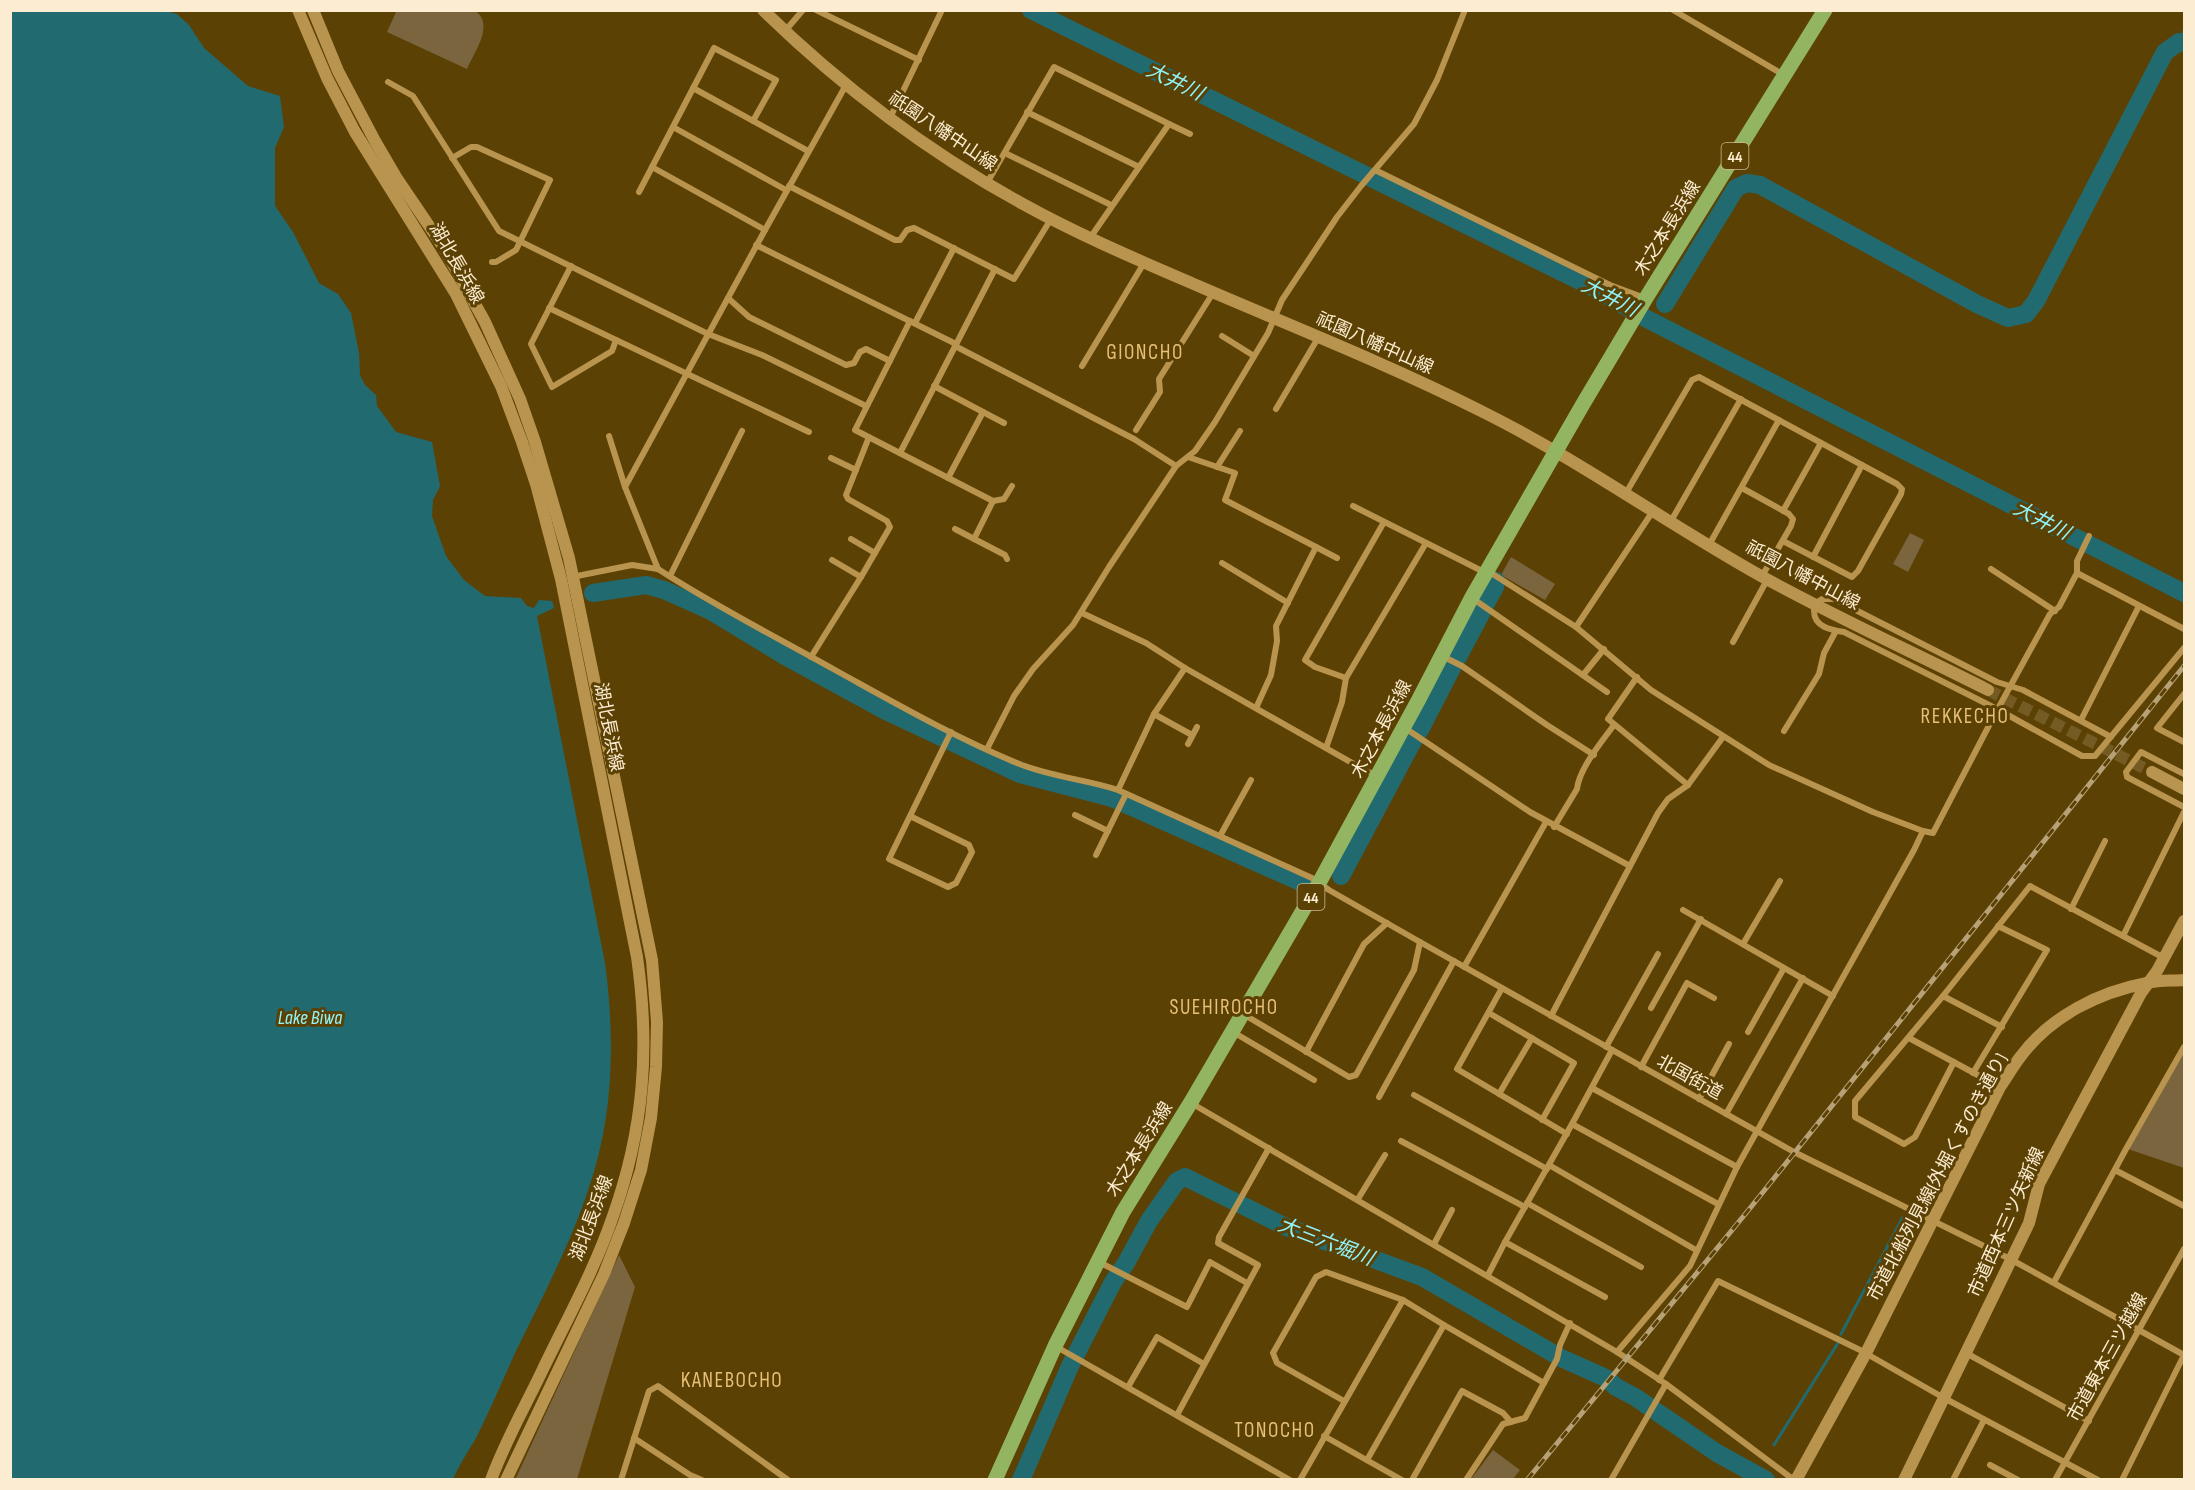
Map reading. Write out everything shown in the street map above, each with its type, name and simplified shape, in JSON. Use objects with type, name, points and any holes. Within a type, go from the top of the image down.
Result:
[{"type":"main road","name":"湖北長浜線","points":[[298,10],[327,78],[355,132],[456,294],[501,386],[567,578],[652,960],[657,1022],[656,1067],[651,1118],[641,1170],[604,1274],[506,1479]]},
{"type":"main road","name":"湖北長浜線","points":[[313,10],[338,71],[370,132],[396,177],[450,258],[485,322],[504,362],[536,442],[553,498],[637,957],[644,1018],[644,1068],[639,1117],[629,1166],[613,1218],[592,1267],[491,1479]]},
{"type":"main road","name":"祇園八幡中山線","points":[[763,10],[846,85],[890,119],[961,168],[1051,219],[1144,263],[1483,411],[1626,493],[1765,578],[1988,690]]},
{"type":"main road","name":"木之本長浜線","points":[[995,1479],[1104,1265],[1123,1212],[1191,1102],[1319,883],[1472,597],[1556,452],[1635,318],[1825,10]]},
{"type":"main road","points":[[2152,772],[2184,789]]},
{"type":"main road","name":"市道西本三ツ矢新線","points":[[1904,1479],[2029,1223],[2039,1184],[2148,982],[2184,921]]},
{"type":"main road","name":"市道北船列見線(外堀くすのき通り)","points":[[1795,1479],[1866,1353],[2000,1087],[2022,1054],[2048,1028],[2076,1007],[2101,996],[2148,982],[2184,980]]},
{"type":"street","points":[[784,31],[803,10]]},
{"type":"street","points":[[816,10],[919,60]]},
{"type":"street","points":[[890,119],[942,10]]},
{"type":"street","points":[[987,749],[1014,696],[1033,669],[1064,637],[1082,613],[1109,567],[1176,466],[1195,452],[1215,422],[1275,319],[1282,300],[1337,217],[1414,124],[1437,80],[1465,10]]},
{"type":"street","points":[[1673,10],[1784,76]]},
{"type":"street","points":[[639,192],[714,48],[776,80],[753,121]]},
{"type":"street","points":[[987,183],[1054,68],[1190,134]]},
{"type":"street","points":[[388,82],[413,96],[496,228],[708,334],[762,355],[866,406]]},
{"type":"street","points":[[625,487],[846,85]]},
{"type":"street","points":[[693,88],[808,151]]},
{"type":"street","points":[[1028,112],[1139,167]]},
{"type":"street","points":[[1090,238],[1169,124]]},
{"type":"street","points":[[673,127],[788,188],[896,240],[900,240],[907,230],[914,228],[1014,279],[1051,219]]},
{"type":"street","points":[[453,158],[471,147],[477,147],[550,180],[516,250],[492,262]]},
{"type":"street","points":[[1005,153],[1111,205]]},
{"type":"street","points":[[652,167],[765,230]]},
{"type":"street","points":[[1374,171],[1610,285],[1646,300]]},
{"type":"street","points":[[756,245],[913,322],[1134,440],[1176,466]]},
{"type":"street","points":[[954,248],[890,361],[855,430],[993,501],[1004,499],[1012,486]]},
{"type":"street","points":[[1082,366],[1144,263]]},
{"type":"street","points":[[571,266],[531,344],[552,387],[612,351],[616,340]]},
{"type":"street","points":[[900,453],[995,269]]},
{"type":"street","points":[[1136,430],[1160,392],[1159,379],[1214,292]]},
{"type":"street","points":[[728,298],[748,317],[846,365],[852,364],[860,352],[866,349],[890,361]]},
{"type":"street","points":[[549,308],[809,432]]},
{"type":"street","points":[[1222,336],[1254,356]]},
{"type":"street","points":[[1276,408],[1318,338]]},
{"type":"street","points":[[1626,493],[1694,378],[1699,377],[1899,485],[1902,492],[1854,576],[1848,576],[1783,541]]},
{"type":"street","points":[[934,386],[1004,423]]},
{"type":"street","points":[[1671,521],[1741,399]]},
{"type":"street","points":[[948,478],[983,412]]},
{"type":"street","points":[[1709,545],[1779,420]]},
{"type":"street","points":[[1217,466],[1240,431]]},
{"type":"street","points":[[669,576],[742,432]]},
{"type":"street","points":[[609,436],[625,487],[658,569]]},
{"type":"street","points":[[812,657],[890,525],[847,498],[846,492],[869,437]]},
{"type":"street","points":[[1783,511],[1821,443]]},
{"type":"street","points":[[1188,457],[1235,473],[1225,500],[1336,558]]},
{"type":"street","points":[[831,458],[856,470]]},
{"type":"street","points":[[1813,556],[1862,465]]},
{"type":"street","points":[[1733,642],[1793,521],[1791,516],[1742,488]]},
{"type":"street","points":[[974,539],[993,501]]},
{"type":"street","points":[[1353,506],[1486,572],[1576,627],[1651,690],[1768,765],[1873,812],[1933,833],[1997,709],[2050,614],[2055,611],[2077,573],[2076,561],[2088,537]]},
{"type":"street","points":[[1576,627],[1654,510]]},
{"type":"street","points":[[1346,678],[1305,660],[1384,522]]},
{"type":"street","points":[[955,529],[1005,555],[1008,559]]},
{"type":"street","points":[[851,539],[875,553]]},
{"type":"street","points":[[1326,748],[1342,702],[1346,678],[1426,543]]},
{"type":"street","points":[[1256,708],[1271,675],[1277,641],[1276,626],[1316,548]]},
{"type":"street","points":[[832,560],[861,577]]},
{"type":"street","points":[[1222,563],[1288,603]]},
{"type":"street","points":[[567,578],[632,565],[658,569]]},
{"type":"street","name":"北国街道","points":[[658,569],[950,734],[1038,771],[1118,790],[1312,878],[1420,942],[1757,1131],[2054,1282],[2184,1355]]},
{"type":"street","points":[[1991,569],[2055,611]]},
{"type":"street","points":[[2077,573],[2184,629]]},
{"type":"street","points":[[1472,597],[1606,692]]},
{"type":"street","points":[[2112,737],[2023,690],[2009,689],[1834,599],[1822,599],[1816,603],[1815,614],[1818,624],[1844,632],[1997,709],[2082,756],[2095,756],[2112,737],[2184,648]]},
{"type":"street","points":[[2081,720],[2139,606]]},
{"type":"street","points":[[1082,613],[1146,643],[1185,668],[1368,772],[1378,775]]},
{"type":"street","points":[[1784,730],[1819,674],[1824,653],[1836,631]]},
{"type":"street","points":[[1583,675],[1604,649]]},
{"type":"street","points":[[1442,656],[1462,666],[1547,725],[1594,754]]},
{"type":"street","points":[[1118,790],[1154,714],[1185,668]]},
{"type":"street","points":[[1637,677],[1608,719],[1688,785]]},
{"type":"street","points":[[2184,694],[2157,728],[2184,742]]},
{"type":"street","points":[[1154,714],[1192,735]]},
{"type":"street","points":[[1554,827],[1594,754],[1614,725]]},
{"type":"street","points":[[1188,744],[1197,727]]},
{"type":"street","points":[[1404,727],[1554,827],[1630,866]]},
{"type":"street","points":[[910,816],[969,845],[972,852],[956,884],[948,887],[889,859],[950,734]]},
{"type":"street","points":[[1551,1016],[1658,813],[1668,799],[1688,785],[1723,737]]},
{"type":"street","points":[[2184,774],[2141,752],[2126,772],[2127,777],[2184,807]]},
{"type":"street","points":[[1220,836],[1251,780]]},
{"type":"street","points":[[1096,855],[1125,795]]},
{"type":"street","points":[[2123,936],[2184,812]]},
{"type":"street","points":[[1075,815],[1108,831]]},
{"type":"street","points":[[1464,967],[1546,822]]},
{"type":"street","points":[[1617,1352],[1690,1266],[1737,1167],[1923,831]]},
{"type":"street","points":[[2071,909],[2105,841]]},
{"type":"street","points":[[1743,944],[1780,881]]},
{"type":"street","points":[[1954,1062],[1915,1137],[1904,1144],[1855,1117],[1855,1101],[1910,1038],[2030,886],[2164,958]]},
{"type":"street","points":[[1683,910],[1833,996]]},
{"type":"street","points":[[1651,1008],[1701,919]]},
{"type":"street","points":[[1306,1052],[1364,944],[1387,923]]},
{"type":"street","points":[[1973,1073],[2046,950],[1998,926]]},
{"type":"street","points":[[1243,1014],[1349,1077],[1356,1075],[1414,969],[1420,942]]},
{"type":"street","points":[[1488,1275],[1592,1088],[1609,1049],[1658,954]]},
{"type":"street","points":[[1379,1097],[1454,961]]},
{"type":"street","points":[[1748,1032],[1784,968]]},
{"type":"street","points":[[1726,1114],[1803,978]]},
{"type":"street","points":[[1641,1067],[1687,983],[1714,998]]},
{"type":"street","points":[[1502,988],[1456,1069],[1567,1134]]},
{"type":"street","points":[[1943,996],[2002,1027]]},
{"type":"street","points":[[1489,1013],[1574,1063],[1542,1120]]},
{"type":"street","points":[[1233,1031],[1314,1080]]},
{"type":"street","points":[[1499,1094],[1532,1038]]},
{"type":"street","points":[[1910,1038],[2000,1087]]},
{"type":"street","points":[[1699,1099],[1729,1044]]},
{"type":"street","points":[[2054,1282],[2184,1047]]},
{"type":"street","points":[[1592,1088],[1737,1167]]},
{"type":"street","points":[[1414,1095],[1696,1250]]},
{"type":"street","points":[[1191,1102],[1617,1352],[1666,1384],[1795,1479]]},
{"type":"street","points":[[1572,1124],[1719,1204]]},
{"type":"street","points":[[1401,1141],[1526,1205],[1641,1268]]},
{"type":"street","points":[[1177,1415],[1258,1265],[1218,1244],[1219,1237],[1235,1206],[1269,1148]]},
{"type":"street","points":[[1358,1200],[1385,1155]]},
{"type":"street","points":[[2115,1170],[2184,1206]]},
{"type":"street","points":[[1434,1244],[1452,1210]]},
{"type":"street","points":[[1505,1242],[1605,1297]]},
{"type":"street","name":"市道東本三ツ越線","points":[[2055,1479],[2184,1249]]},
{"type":"street","points":[[1104,1265],[1187,1307],[1210,1262],[1247,1283]]},
{"type":"street","points":[[1344,1401],[1277,1363],[1273,1353],[1316,1277],[1326,1272],[1403,1300],[1544,1383]]},
{"type":"street","points":[[1659,1380],[1718,1281],[1866,1353],[1984,1420],[2098,1479]]},
{"type":"street","points":[[1300,1479],[1403,1300]]},
{"type":"street","points":[[1466,1479],[1503,1424],[1525,1418],[1557,1359],[1560,1345],[1570,1323]]},
{"type":"street","points":[[1367,1460],[1444,1325]]},
{"type":"street","points":[[1128,1386],[1156,1337],[1204,1364]]},
{"type":"street","points":[[1061,1350],[1290,1479]]},
{"type":"street","points":[[1966,1353],[2089,1421]]},
{"type":"street","points":[[2122,1479],[2184,1355]]},
{"type":"street","points":[[1611,1479],[1666,1384]]},
{"type":"street","points":[[621,1479],[649,1391],[658,1386],[788,1479]]},
{"type":"street","points":[[1412,1479],[1462,1391],[1503,1413],[1511,1422]]},
{"type":"street","points":[[1953,1479],[1984,1420]]},
{"type":"street","points":[[1324,1436],[1401,1479]]},
{"type":"street","points":[[634,1438],[690,1475],[702,1479]]},
{"type":"street","points":[[1990,1465],[2018,1479]]},
{"type":"shaded area","points":[[397,10],[474,10],[480,16],[483,30],[478,47],[467,69],[387,32]]},
{"type":"shaded area","points":[[1910,533],[1924,540],[1908,572],[1893,564]]},
{"type":"shaded area","points":[[1511,557],[1555,584],[1545,600],[1501,575]]},
{"type":"shaded area","points":[[2184,1050],[2184,1168],[2128,1149]]},
{"type":"shaded area","points":[[619,1255],[635,1287],[577,1479],[515,1480]]},
{"type":"shaded area","points":[[1493,1450],[1520,1470],[1513,1479],[1471,1479]]},
{"type":"water","name":"Lake Biwa","points":[[10,11],[166,11],[177,14],[189,25],[204,48],[248,86],[280,96],[284,127],[275,148],[275,206],[293,232],[319,283],[338,294],[351,313],[359,353],[360,375],[365,385],[376,395],[377,406],[396,432],[432,442],[440,486],[433,500],[432,516],[446,556],[464,580],[485,596],[521,598],[527,606],[534,608],[539,600],[552,601],[554,608],[537,616],[605,963],[611,1031],[608,1099],[601,1144],[576,1222],[481,1429],[453,1479],[11,1479]]},
{"type":"waterway","name":"大井川","points":[[1031,10],[1592,287],[1647,319],[2184,593]]},
{"type":"waterway","points":[[2179,42],[2184,31]]},
{"type":"waterway","points":[[1665,304],[1736,188],[1747,183],[1760,185],[1977,304],[2008,318],[2026,314],[2036,301],[2165,52],[2179,42],[2184,43]]},
{"type":"waterway","points":[[1486,603],[1496,581]]},
{"type":"waterway","points":[[593,593],[646,585],[664,590],[711,611],[785,656],[886,711],[1020,774],[1112,798],[1305,884]]},
{"type":"waterway","points":[[1458,657],[1483,610]]},
{"type":"waterway","points":[[1420,730],[1453,666]]},
{"type":"waterway","points":[[1341,876],[1414,739]]},
{"type":"waterway","name":"大三六堀川","points":[[1021,1480],[1070,1366],[1113,1282],[1149,1221],[1177,1181],[1185,1177],[1284,1226],[1422,1277],[1561,1358],[1606,1378],[1616,1387],[1635,1397],[1717,1453],[1766,1480]]},
{"type":"waterway","points":[[1841,1334],[1903,1217]]},
{"type":"waterway","points":[[1774,1445],[1838,1343]]},
{"type":"tunnel","points":[[1988,690],[2152,772]]},
{"type":"railway","points":[[1527,1480],[1751,1207],[2184,666]]},
{"type":"district","name":"GIONCHO","points":[[1145,352]]},
{"type":"district","name":"REKKECHO","points":[[1965,716]]},
{"type":"district","name":"SUEHIROCHO","points":[[1224,1007]]},
{"type":"district","name":"KANEBOCHO","points":[[732,1380]]},
{"type":"district","name":"TONOCHO","points":[[1275,1430]]}]
